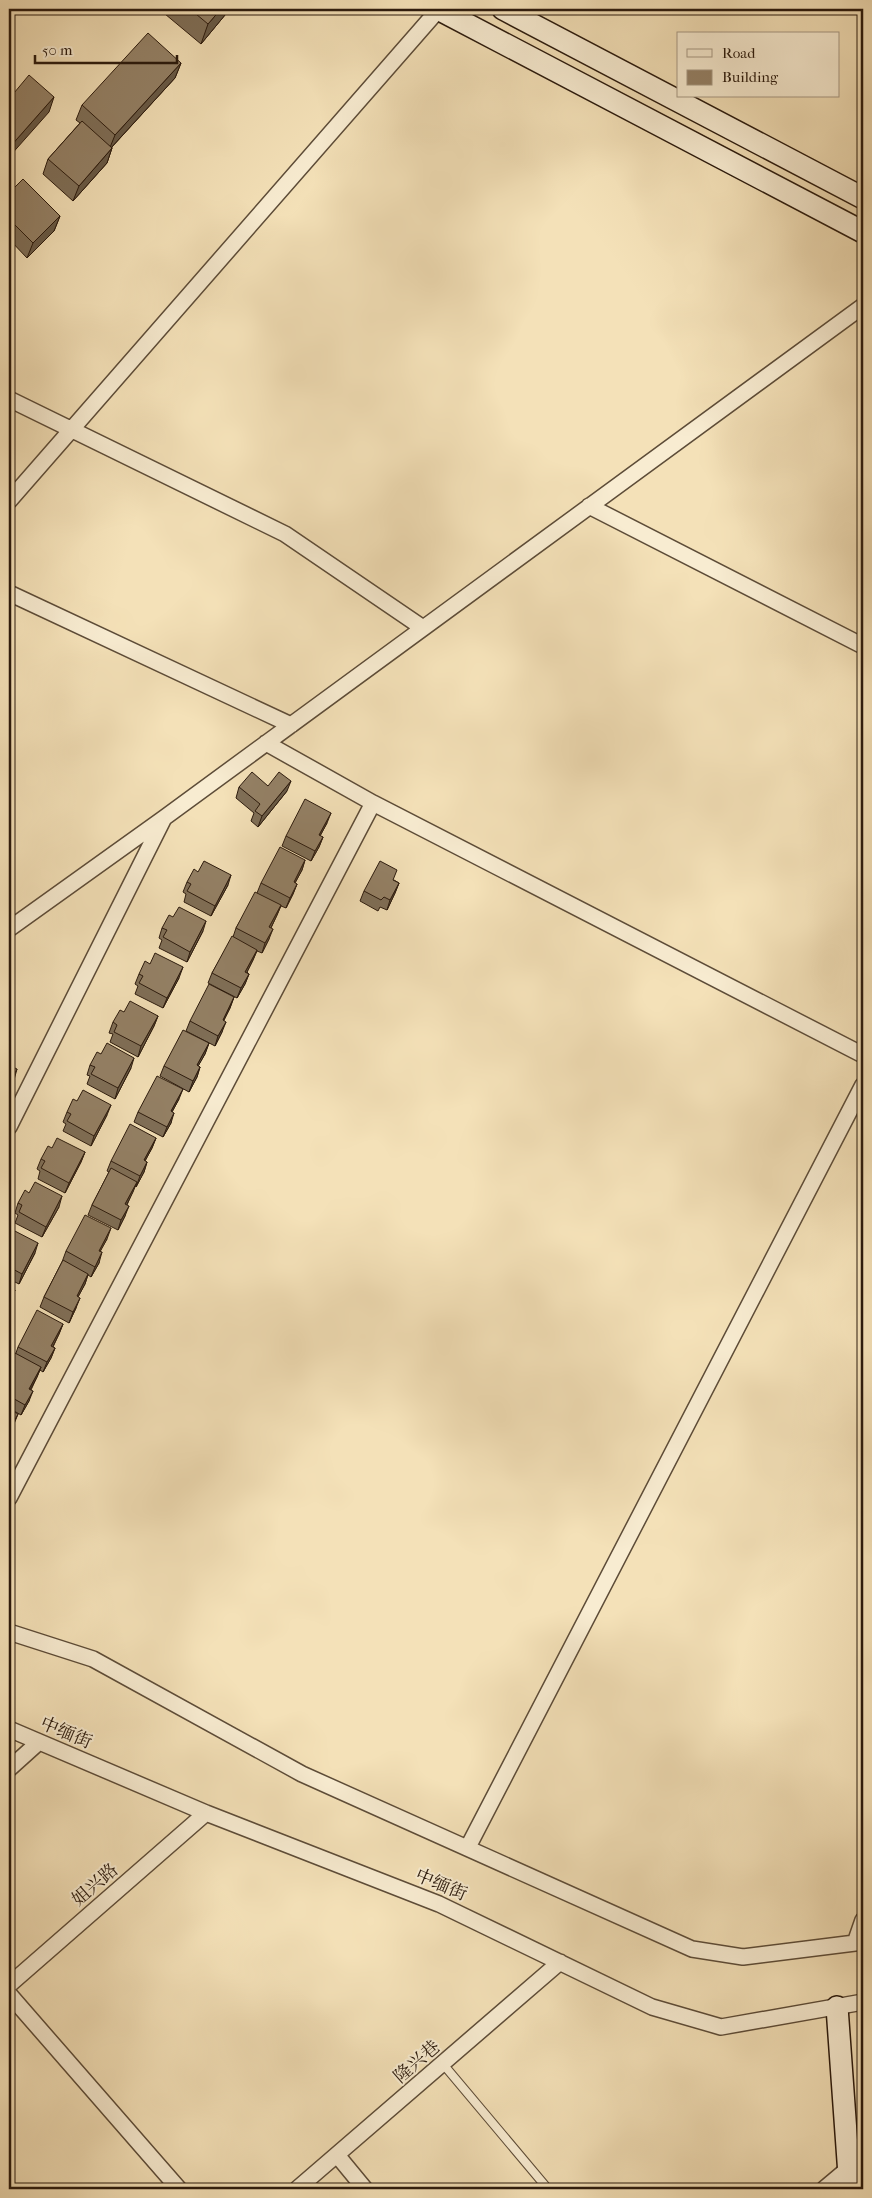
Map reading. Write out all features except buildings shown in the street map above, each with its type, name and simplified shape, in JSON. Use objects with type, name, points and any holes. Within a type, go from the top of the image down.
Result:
[{"type":"street","points":[[9,501],[439,9],[863,232]]},
{"type":"street","points":[[504,9],[863,198]]},
{"type":"street","points":[[9,929],[266,744],[863,306]]},
{"type":"street","points":[[9,399],[285,534],[423,628]]},
{"type":"street","points":[[589,506],[863,646]]},
{"type":"street","points":[[9,594],[291,725]]},
{"type":"street","points":[[266,744],[373,803],[863,1055]]},
{"type":"street","points":[[9,1498],[373,803]]},
{"type":"street","points":[[9,1127],[164,818]]},
{"type":"street","points":[[468,1847],[863,1085]]},
{"type":"street","points":[[9,1632],[93,1659],[302,1774],[692,1949],[743,1957],[859,1943],[863,1920]]},
{"type":"street","name":"中缅街","points":[[9,1728],[206,1813],[439,1904],[652,2007],[721,2027],[863,2002]]},
{"type":"street","points":[[9,1769],[39,1742]]},
{"type":"street","name":"姐兴路","points":[[9,1985],[206,1813]]},
{"type":"street","name":"隆兴巷","points":[[298,2189],[560,1962]]},
{"type":"street","points":[[9,1994],[179,2189]]},
{"type":"street","points":[[837,2007],[856,2168],[850,2189]]},
{"type":"street","points":[[337,2155],[365,2189]]},
{"type":"street","points":[[824,2189],[856,2168]]},
{"type":"lane","points":[[442,2064],[548,2189]]}]
